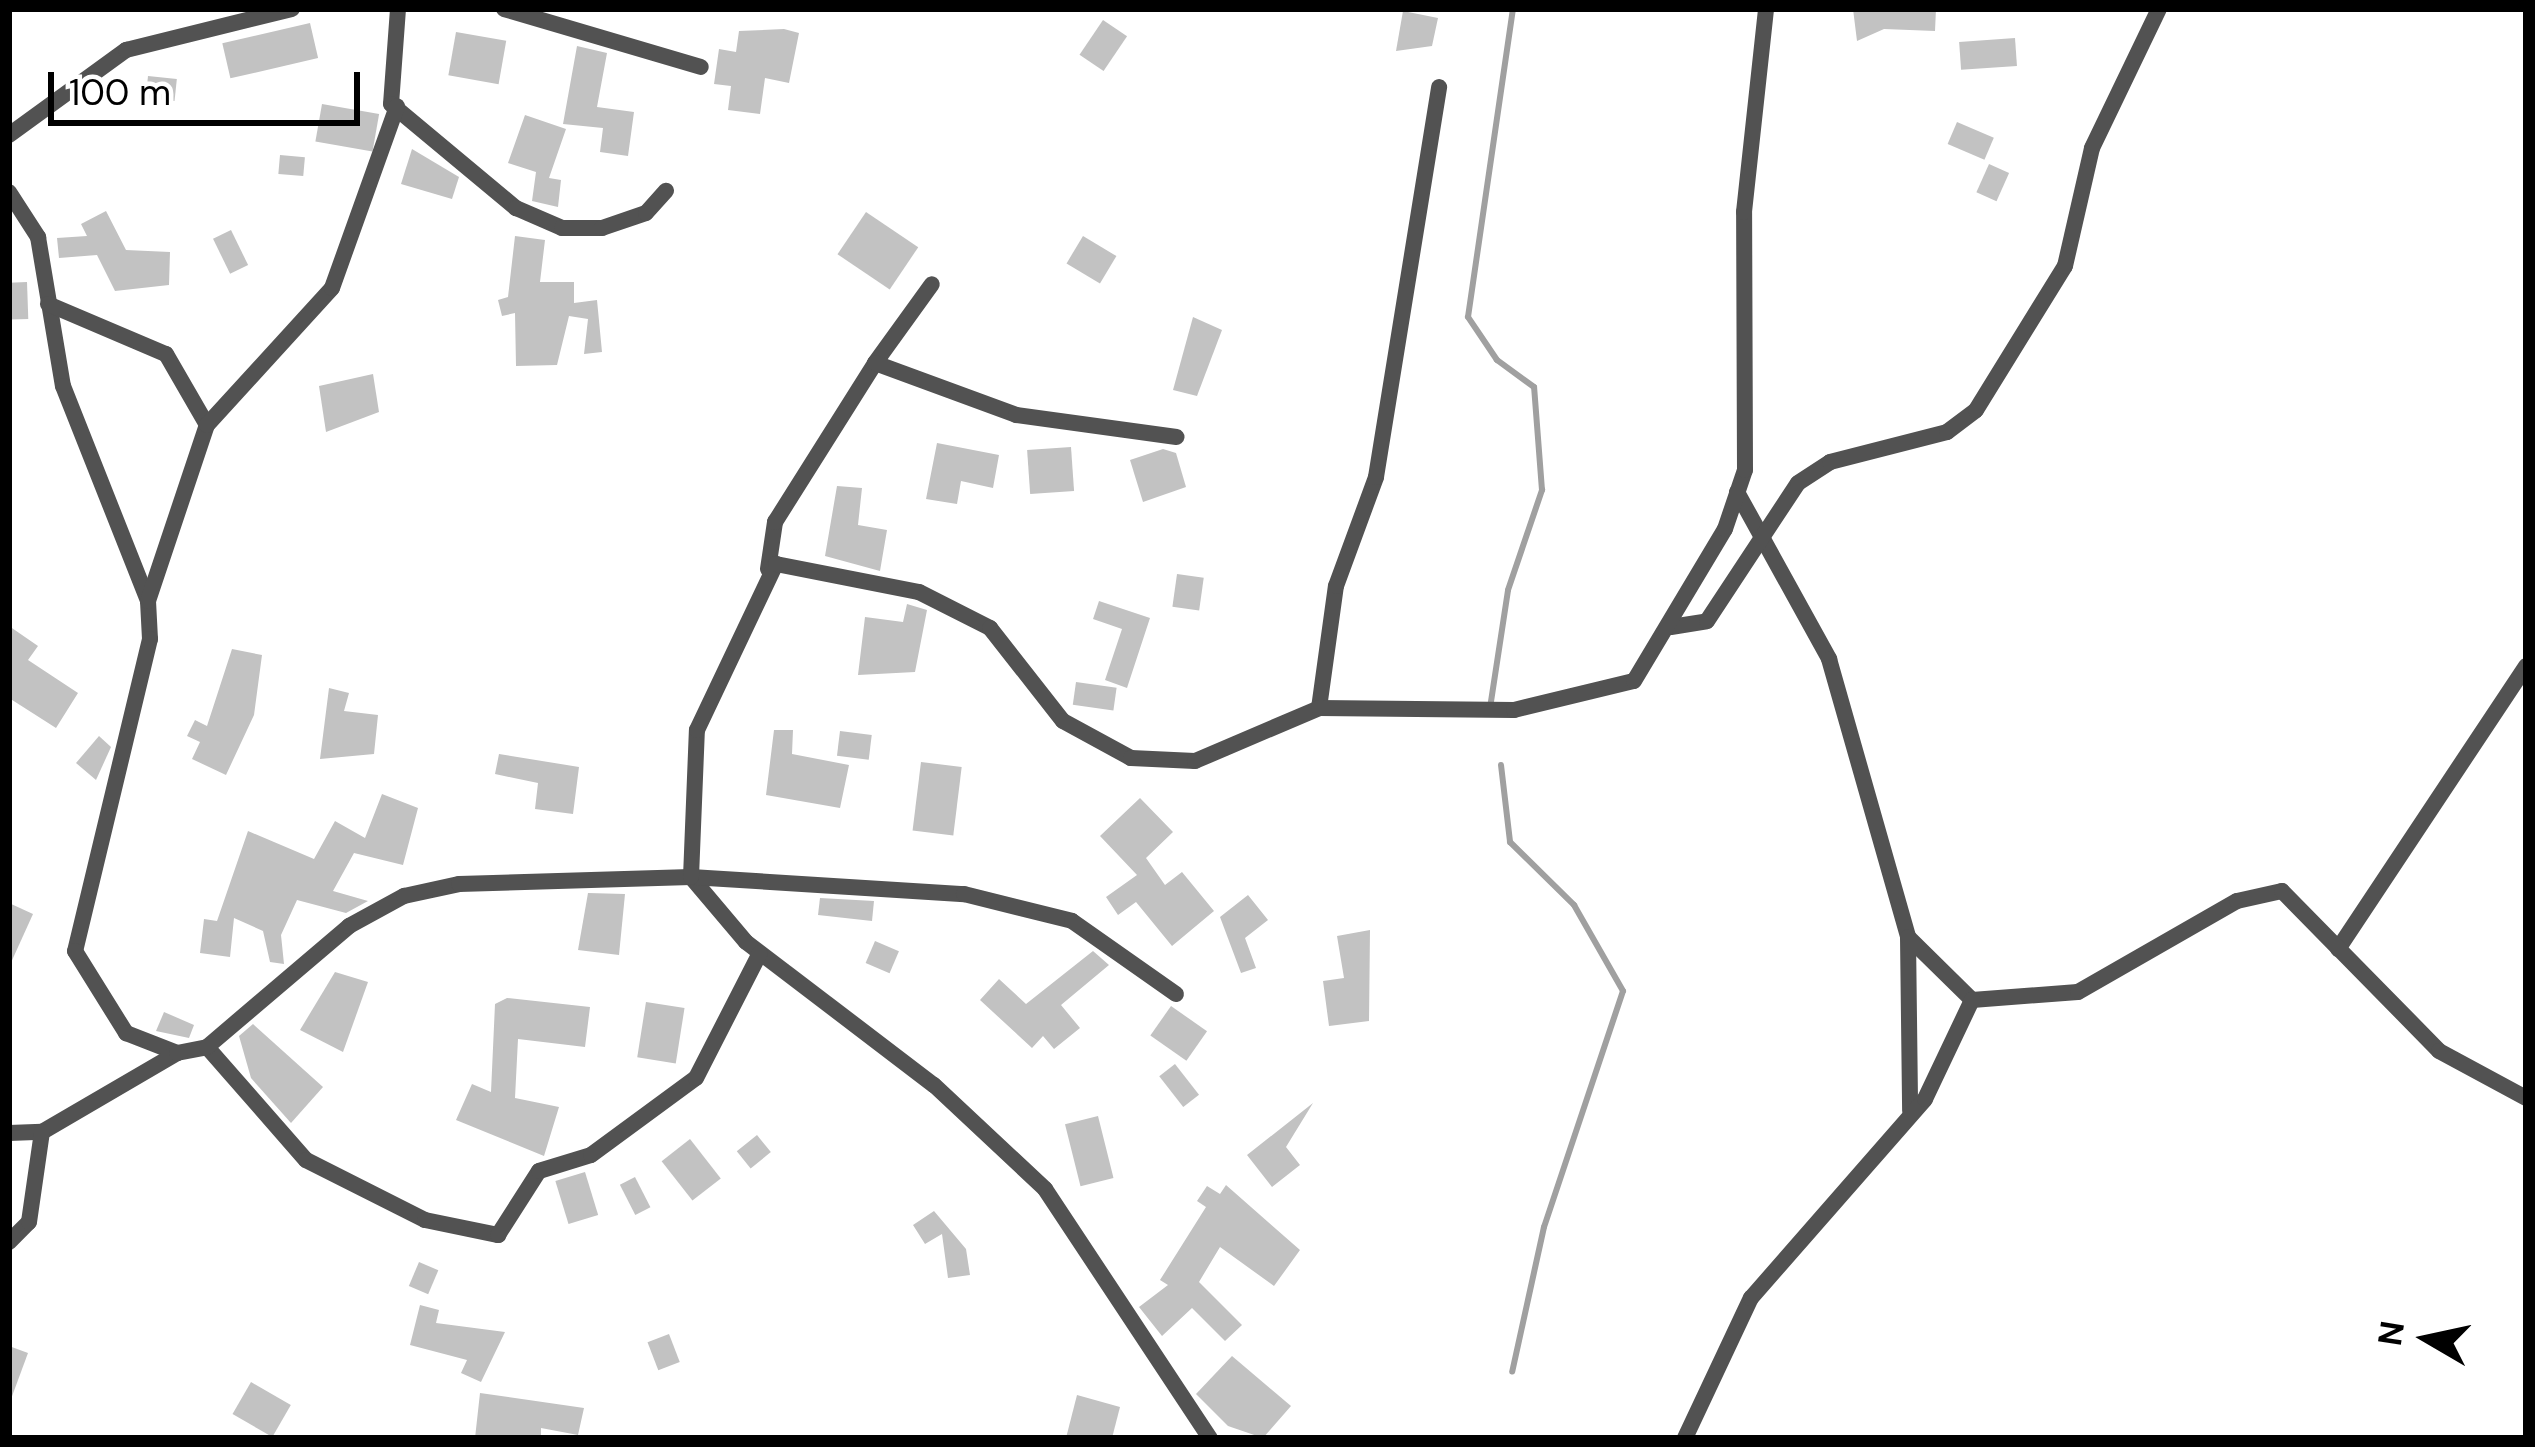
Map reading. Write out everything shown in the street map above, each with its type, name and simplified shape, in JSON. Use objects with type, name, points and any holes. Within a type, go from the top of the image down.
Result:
[{"type":"street","points":[[9,135],[127,50],[292,9]]},
{"type":"street","points":[[398,9],[385,80],[398,106],[517,208],[562,228],[646,213],[666,191]]},
{"type":"street","points":[[504,9],[701,67]]},
{"type":"street","points":[[1766,9],[1744,212],[1737,492],[1758,544],[1829,659],[1908,937],[1910,1111]]},
{"type":"street","points":[[1671,627],[1707,621],[1798,483],[1830,462],[1914,444],[1976,410],[2065,266],[2092,148],[2159,9]]},
{"type":"street","points":[[1319,708],[1336,586],[1376,477],[1439,87]]},
{"type":"street","points":[[148,602],[207,425],[332,288],[398,106]]},
{"type":"street","points":[[9,191],[38,237],[63,386],[148,602],[150,639],[75,951],[126,1033],[177,1053]]},
{"type":"street","points":[[932,284],[875,363],[775,522],[768,569],[697,730],[691,877],[760,953],[934,1084],[1045,1190],[1210,1438]]},
{"type":"street","points":[[48,304],[166,354],[207,425]]},
{"type":"street","points":[[875,363],[1016,416],[1177,437]]},
{"type":"street","points":[[768,569],[819,565],[919,592],[990,628],[1063,721],[1131,758],[1196,761],[1319,708],[1514,710],[1634,681],[1671,627],[1737,492]]},
{"type":"street","points":[[2338,949],[2526,666]]},
{"type":"street","points":[[9,1133],[42,1132],[177,1053],[207,1047],[350,926],[404,896],[459,884],[691,877],[964,894],[1072,921],[1176,994]]},
{"type":"street","points":[[1908,937],[1972,1000],[2078,992],[2237,901],[2282,891],[2439,1051],[2526,1098]]},
{"type":"street","points":[[207,1047],[306,1160],[425,1220],[498,1235],[539,1171],[591,1155],[696,1078],[760,953]]},
{"type":"street","points":[[1685,1438],[1750,1298],[1910,1111],[1972,1000]]},
{"type":"street","points":[[9,1242],[29,1222],[42,1132]]},
{"type":"building","points":[[1853,9],[1936,9],[1935,31],[1884,29],[1857,41]]},
{"type":"building","points":[[1403,11],[1438,18],[1432,46],[1396,51]]},
{"type":"building","points":[[1103,20],[1127,36],[1104,71],[1080,55]]},
{"type":"building","points":[[310,23],[318,58],[230,78],[222,43]]},
{"type":"building","points":[[739,31],[799,33],[789,83],[765,78],[760,114],[728,110],[731,86],[714,84],[719,49],[736,52]]},
{"type":"building","points":[[456,32],[506,41],[499,84],[448,75]]},
{"type":"building","points":[[2015,38],[2017,66],[1961,70],[1959,42]]},
{"type":"building","points":[[577,46],[607,53],[597,107],[634,112],[628,156],[600,152],[603,128],[563,124]]},
{"type":"building","points":[[148,76],[177,79],[175,101],[146,98]]},
{"type":"building","points":[[322,104],[379,114],[373,151],[315,141]]},
{"type":"building","points":[[525,115],[566,129],[549,178],[561,180],[558,207],[532,201],[536,172],[508,163]]},
{"type":"building","points":[[1957,122],[1994,138],[1984,160],[1948,144]]},
{"type":"building","points":[[412,149],[459,177],[452,199],[401,184]]},
{"type":"building","points":[[280,155],[305,157],[303,176],[278,174]]},
{"type":"building","points":[[1989,164],[2009,173],[1996,201],[1976,192]]},
{"type":"building","points":[[106,211],[126,250],[170,252],[169,285],[115,291],[97,255],[59,258],[57,238],[87,236],[81,224]]},
{"type":"building","points":[[866,212],[918,247],[890,290],[837,254]]},
{"type":"building","points":[[231,230],[248,265],[230,274],[213,239]]},
{"type":"building","points":[[515,236],[545,240],[540,282],[574,282],[574,303],[597,300],[602,352],[584,354],[588,319],[569,316],[557,365],[516,366],[515,313],[502,316],[498,300],[508,297]]},
{"type":"building","points":[[1083,236],[1116,256],[1100,284],[1067,263]]},
{"type":"building","points":[[27,282],[28,319],[10,320],[9,283]]},
{"type":"building","points":[[1193,317],[1222,330],[1197,396],[1173,390]]},
{"type":"building","points":[[373,374],[379,412],[326,432],[319,386]]},
{"type":"building","points":[[937,443],[999,455],[993,488],[961,481],[957,504],[926,499]]},
{"type":"building","points":[[1071,447],[1074,491],[1030,494],[1027,450]]},
{"type":"building","points":[[1163,449],[1176,453],[1186,487],[1143,502],[1130,460]]},
{"type":"building","points":[[837,486],[862,488],[858,525],[887,530],[880,571],[825,556]]},
{"type":"building","points":[[1177,574],[1204,578],[1199,610],[1172,607]]},
{"type":"building","points":[[1099,601],[1150,618],[1127,688],[1105,680],[1122,629],[1093,619]]},
{"type":"building","points":[[907,604],[927,610],[915,672],[858,675],[865,617],[903,622]]},
{"type":"building","points":[[9,626],[38,646],[28,660],[78,693],[56,728],[9,698]]},
{"type":"building","points":[[232,649],[262,655],[254,715],[226,775],[192,759],[200,742],[187,736],[195,720],[207,726]]},
{"type":"building","points":[[1076,682],[1117,688],[1113,710],[1073,705]]},
{"type":"building","points":[[329,688],[349,693],[344,711],[378,715],[374,754],[320,759]]},
{"type":"building","points":[[774,730],[793,730],[792,754],[849,765],[840,808],[766,795]]},
{"type":"building","points":[[840,731],[872,735],[869,760],[837,756]]},
{"type":"building","points":[[99,736],[111,747],[96,780],[76,763]]},
{"type":"building","points":[[499,754],[579,767],[573,814],[535,809],[538,783],[495,774]]},
{"type":"building","points":[[921,762],[962,767],[953,835],[913,830]]},
{"type":"building","points":[[382,794],[418,808],[403,865],[354,853],[333,891],[368,901],[346,913],[297,900],[281,935],[284,964],[270,962],[263,931],[234,918],[230,957],[200,953],[204,919],[217,921],[248,831],[314,859],[335,821],[365,838]]},
{"type":"building","points":[[1140,798],[1173,832],[1146,858],[1165,885],[1182,872],[1214,911],[1172,946],[1136,902],[1118,915],[1106,897],[1137,875],[1100,836]]},
{"type":"building","points":[[588,893],[625,894],[619,955],[578,950]]},
{"type":"building","points":[[1248,895],[1268,920],[1245,938],[1256,968],[1241,973],[1220,917]]},
{"type":"building","points":[[820,898],[874,901],[872,921],[818,915]]},
{"type":"building","points":[[9,903],[33,914],[9,967]]},
{"type":"building","points":[[1370,930],[1369,1021],[1329,1026],[1323,981],[1344,978],[1337,936]]},
{"type":"building","points":[[875,941],[899,951],[890,973],[866,963]]},
{"type":"building","points":[[1093,951],[1109,965],[1061,1005],[1080,1028],[1054,1049],[1043,1036],[1032,1048],[980,1000],[999,979],[1026,1004]]},
{"type":"building","points":[[335,972],[368,982],[343,1052],[300,1030]]},
{"type":"building","points":[[507,998],[590,1007],[585,1047],[518,1039],[515,1098],[559,1107],[544,1156],[456,1120],[472,1084],[491,1092],[495,1004]]},
{"type":"building","points":[[646,1002],[685,1008],[676,1063],[637,1057]]},
{"type":"building","points":[[1171,1006],[1207,1031],[1186,1061],[1150,1035]]},
{"type":"building","points":[[164,1012],[194,1025],[189,1038],[156,1031]]},
{"type":"building","points":[[253,1024],[323,1087],[291,1123],[251,1078],[239,1036]]},
{"type":"building","points":[[1175,1064],[1199,1095],[1183,1107],[1159,1076]]},
{"type":"building","points":[[1313,1103],[1286,1147],[1300,1165],[1272,1187],[1247,1155]]},
{"type":"building","points":[[1098,1116],[1113,1178],[1080,1186],[1065,1124]]},
{"type":"building","points":[[757,1135],[771,1152],[751,1168],[737,1151]]},
{"type":"building","points":[[690,1139],[721,1178],[692,1201],[662,1161]]},
{"type":"building","points":[[585,1172],[598,1215],[569,1224],[555,1181]]},
{"type":"building","points":[[635,1177],[650,1207],[635,1215],[620,1185]]},
{"type":"building","points":[[1226,1185],[1300,1250],[1274,1286],[1220,1247],[1199,1282],[1242,1325],[1225,1341],[1192,1308],[1162,1336],[1139,1307],[1168,1285],[1160,1280],[1206,1207],[1197,1201],[1207,1186],[1220,1194]]},
{"type":"building","points":[[934,1211],[966,1249],[970,1275],[948,1278],[942,1234],[925,1244],[913,1225]]},
{"type":"building","points":[[419,1262],[438,1270],[428,1294],[409,1286]]},
{"type":"building","points":[[420,1305],[439,1310],[436,1323],[505,1332],[481,1382],[461,1373],[467,1360],[410,1345]]},
{"type":"building","points":[[669,1334],[680,1362],[658,1370],[648,1342]]},
{"type":"building","points":[[9,1346],[28,1353],[11,1399],[9,1399]]},
{"type":"building","points":[[1232,1356],[1291,1406],[1263,1438],[1228,1426],[1196,1394]]},
{"type":"building","points":[[251,1382],[291,1405],[272,1437],[232,1414]]},
{"type":"building","points":[[480,1393],[584,1408],[578,1435],[541,1428],[541,1438],[475,1438]]},
{"type":"building","points":[[1077,1395],[1120,1407],[1112,1438],[1066,1438]]},
{"type":"waterway","points":[[1490,708],[1508,590],[1542,490],[1534,387],[1497,360],[1468,317],[1513,9]]},
{"type":"waterway","points":[[1501,765],[1510,842],[1574,905],[1623,991],[1544,1227],[1512,1372]]}]
